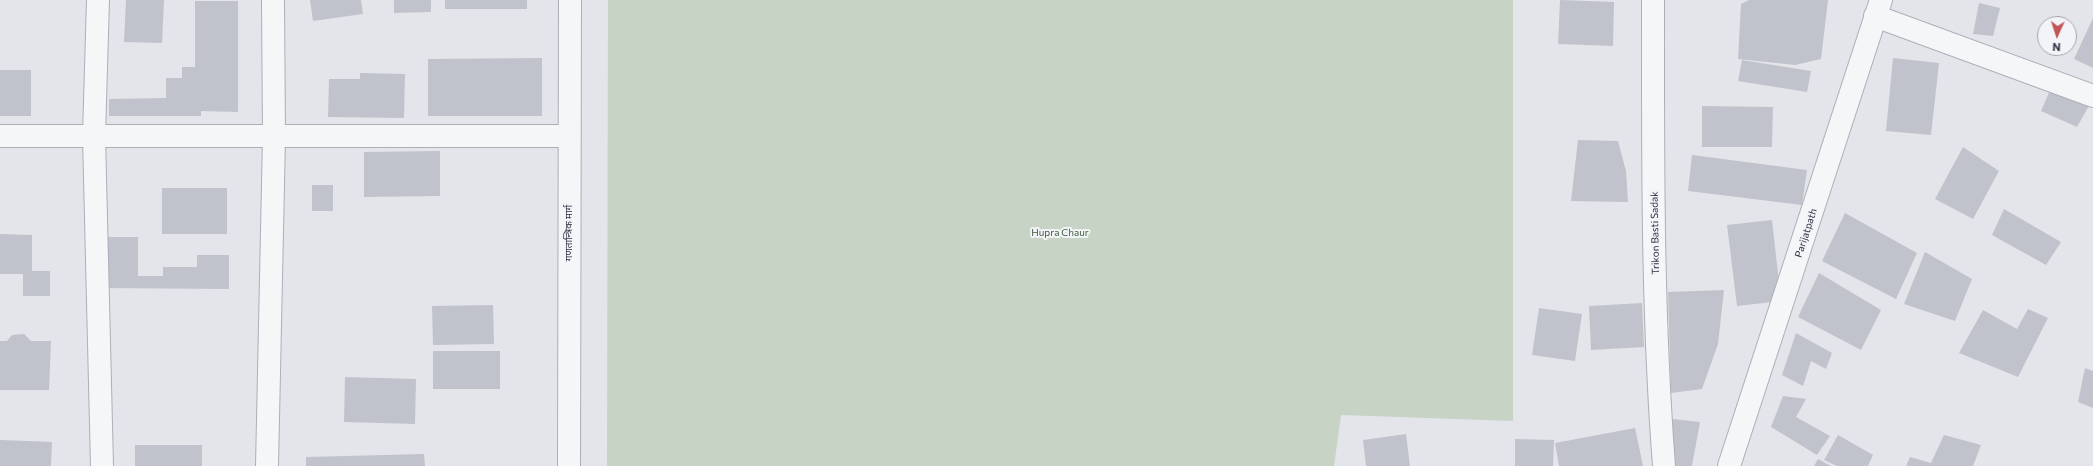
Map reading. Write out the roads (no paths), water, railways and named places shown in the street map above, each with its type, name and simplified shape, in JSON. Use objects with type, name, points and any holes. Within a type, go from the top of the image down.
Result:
[{"type":"street","points":[[98,0],[94,136],[102,466]]},
{"type":"street","points":[[267,466],[274,137],[273,0]]},
{"type":"street","name":"गणतान्त्रिक मार्ग","points":[[569,466],[570,0]]},
{"type":"street","name":"Trikon Basti Sadak","points":[[1653,0],[1653,135],[1658,384],[1664,466]]},
{"type":"street","points":[[1878,8],[2093,96]]},
{"type":"street","name":"Parijatpath","points":[[1729,466],[1780,314],[1878,8]]},
{"type":"street","points":[[0,136],[569,136]]},
{"type":"park label","name":"Hupra Chaur","points":[[1060,233]]}]
